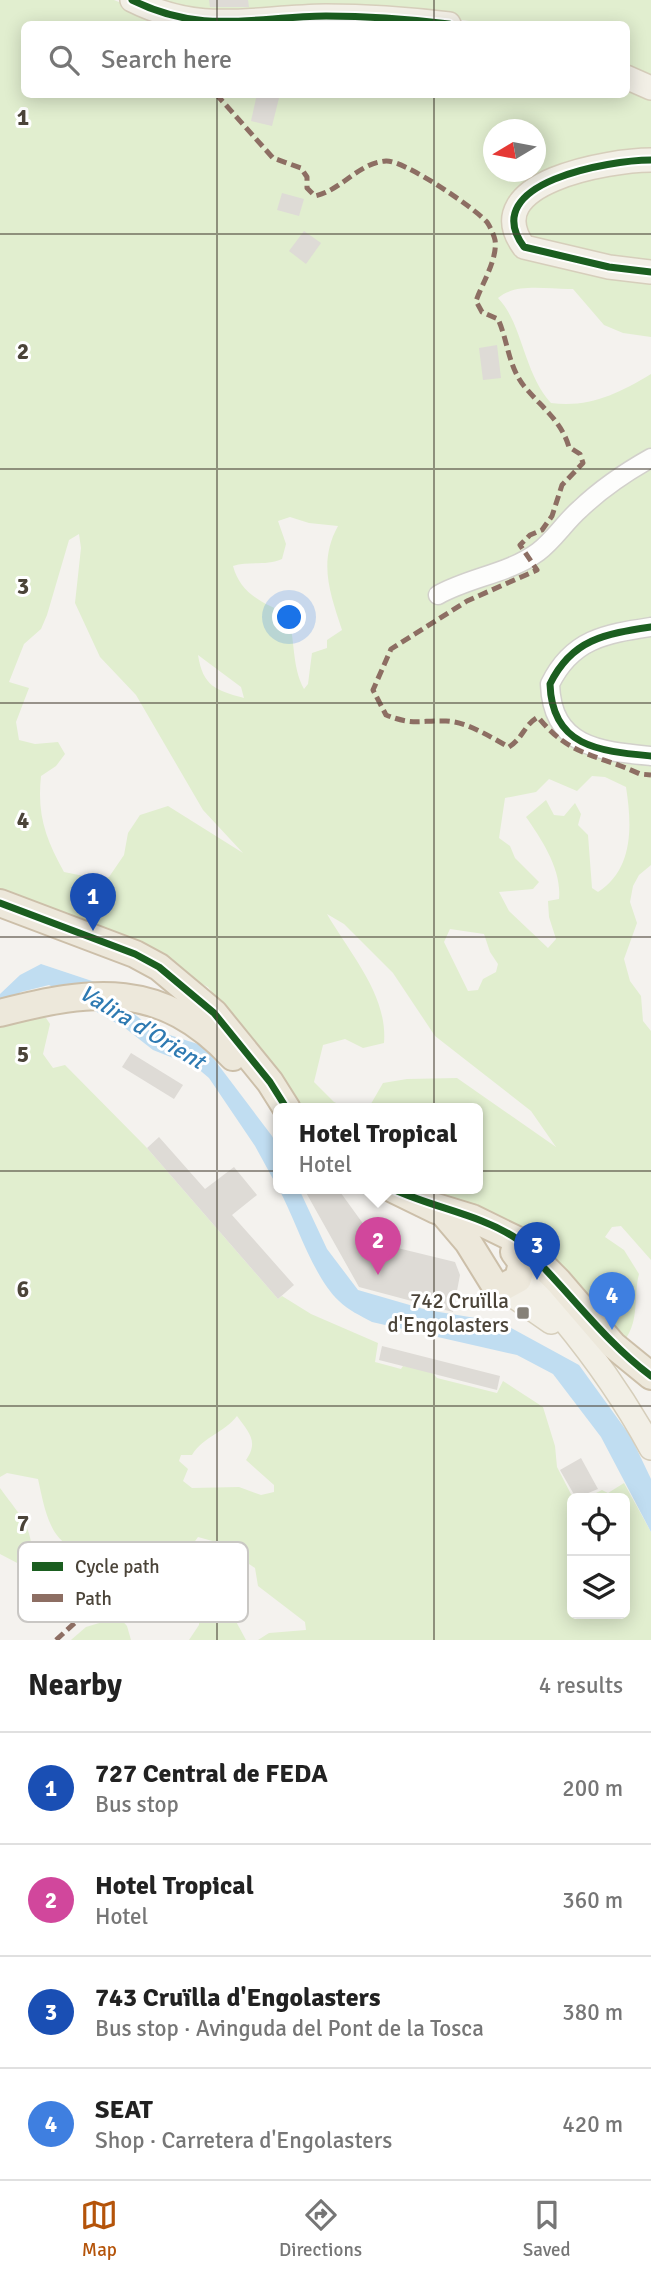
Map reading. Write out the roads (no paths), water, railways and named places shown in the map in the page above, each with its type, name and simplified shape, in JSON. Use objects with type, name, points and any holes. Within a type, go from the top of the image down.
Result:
[{"type":"highway","points":[[0,903],[135,954],[166,972],[214,1013],[270,1082],[281,1103]]},
{"type":"highway","points":[[0,1013],[69,997],[115,994],[139,998],[168,1009],[197,1026],[229,1052],[278,1103]]},
{"type":"highway","points":[[403,1194],[525,1261],[613,1345],[651,1376]]},
{"type":"highway","points":[[434,1209],[491,1276]]},
{"type":"highway","points":[[491,1276],[491,1252],[525,1261]]},
{"type":"main road","points":[[132,0],[161,15],[200,21]]},
{"type":"main road","points":[[252,21],[326,16],[403,21]]},
{"type":"main road","points":[[630,79],[651,88]]},
{"type":"main road","points":[[651,160],[604,164],[545,183],[525,196],[516,208],[513,222],[516,237],[524,247],[609,267],[651,272]]},
{"type":"main road","points":[[525,1261],[536,1293],[565,1321],[625,1400],[651,1448]]},
{"type":"main road","points":[[491,1276],[577,1339]]},
{"type":"street","points":[[438,595],[457,584],[509,568],[538,552],[581,508],[628,471],[651,458]]},
{"type":"street","points":[[651,627],[584,643],[570,653],[550,684],[555,717],[570,738],[605,750],[651,756]]},
{"type":"water","name":"Valira d'Orient","points":[[41,964],[95,982],[154,1030],[204,1046],[272,1136],[273,1179],[255,1146],[209,1078],[196,1067],[153,1050],[125,1028],[49,985],[21,992],[0,1005],[0,994],[20,975]]},
{"type":"water","points":[[281,1194],[301,1194],[327,1249],[358,1290],[427,1310],[500,1322],[579,1365],[631,1437],[651,1479],[651,1532],[601,1437],[553,1374],[517,1355],[372,1322],[350,1310],[330,1291],[306,1248]]},
{"type":"place","name":"727 Central de FEDA","points":[[93,931]]},
{"type":"place","name":"Hotel Tropical","points":[[378,1275]]},
{"type":"place","name":"743 Cruïlla d'Engolasters","points":[[537,1280]]},
{"type":"place","name":"742 Cruïlla d'Engolasters","points":[[523,1313]]},
{"type":"place","name":"SEAT","points":[[612,1330]]}]
